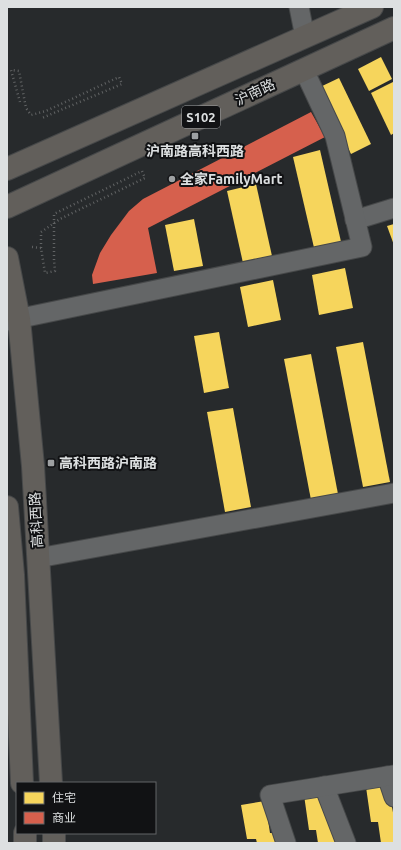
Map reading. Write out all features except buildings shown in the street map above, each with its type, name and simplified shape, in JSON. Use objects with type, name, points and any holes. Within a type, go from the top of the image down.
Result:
[{"type":"main road","name":"S102","points":[[7,169],[372,7]]},
{"type":"main road","name":"沪南路","points":[[7,206],[394,28]]},
{"type":"main road","name":"高科西路","points":[[7,258],[13,320],[33,466],[51,782]]},
{"type":"main road","name":"高科西路","points":[[7,507],[22,782]]},
{"type":"lane","points":[[299,7],[305,37]]},
{"type":"lane","points":[[13,320],[364,255],[335,136],[304,70]]},
{"type":"lane","points":[[355,220],[394,208]]},
{"type":"lane","points":[[38,558],[394,493]]},
{"type":"lane","points":[[286,843],[270,795],[390,775],[394,797]]},
{"type":"lane","points":[[324,786],[346,843]]},
{"type":"path","points":[[20,102],[11,70],[19,71],[26,108],[31,115],[46,111],[120,78],[122,84],[42,118]]},
{"type":"path","points":[[41,248],[41,232],[60,219],[145,178],[142,171],[54,214],[54,260],[55,271],[45,273],[41,248]]},
{"type":"path","points":[[32,247],[41,248]]},
{"type":"place","name":"沪南路高科西路","points":[[195,136]]},
{"type":"place","name":"全家FamilyMart","points":[[172,179]]},
{"type":"place","name":"高科西路沪南路","points":[[51,463]]}]
